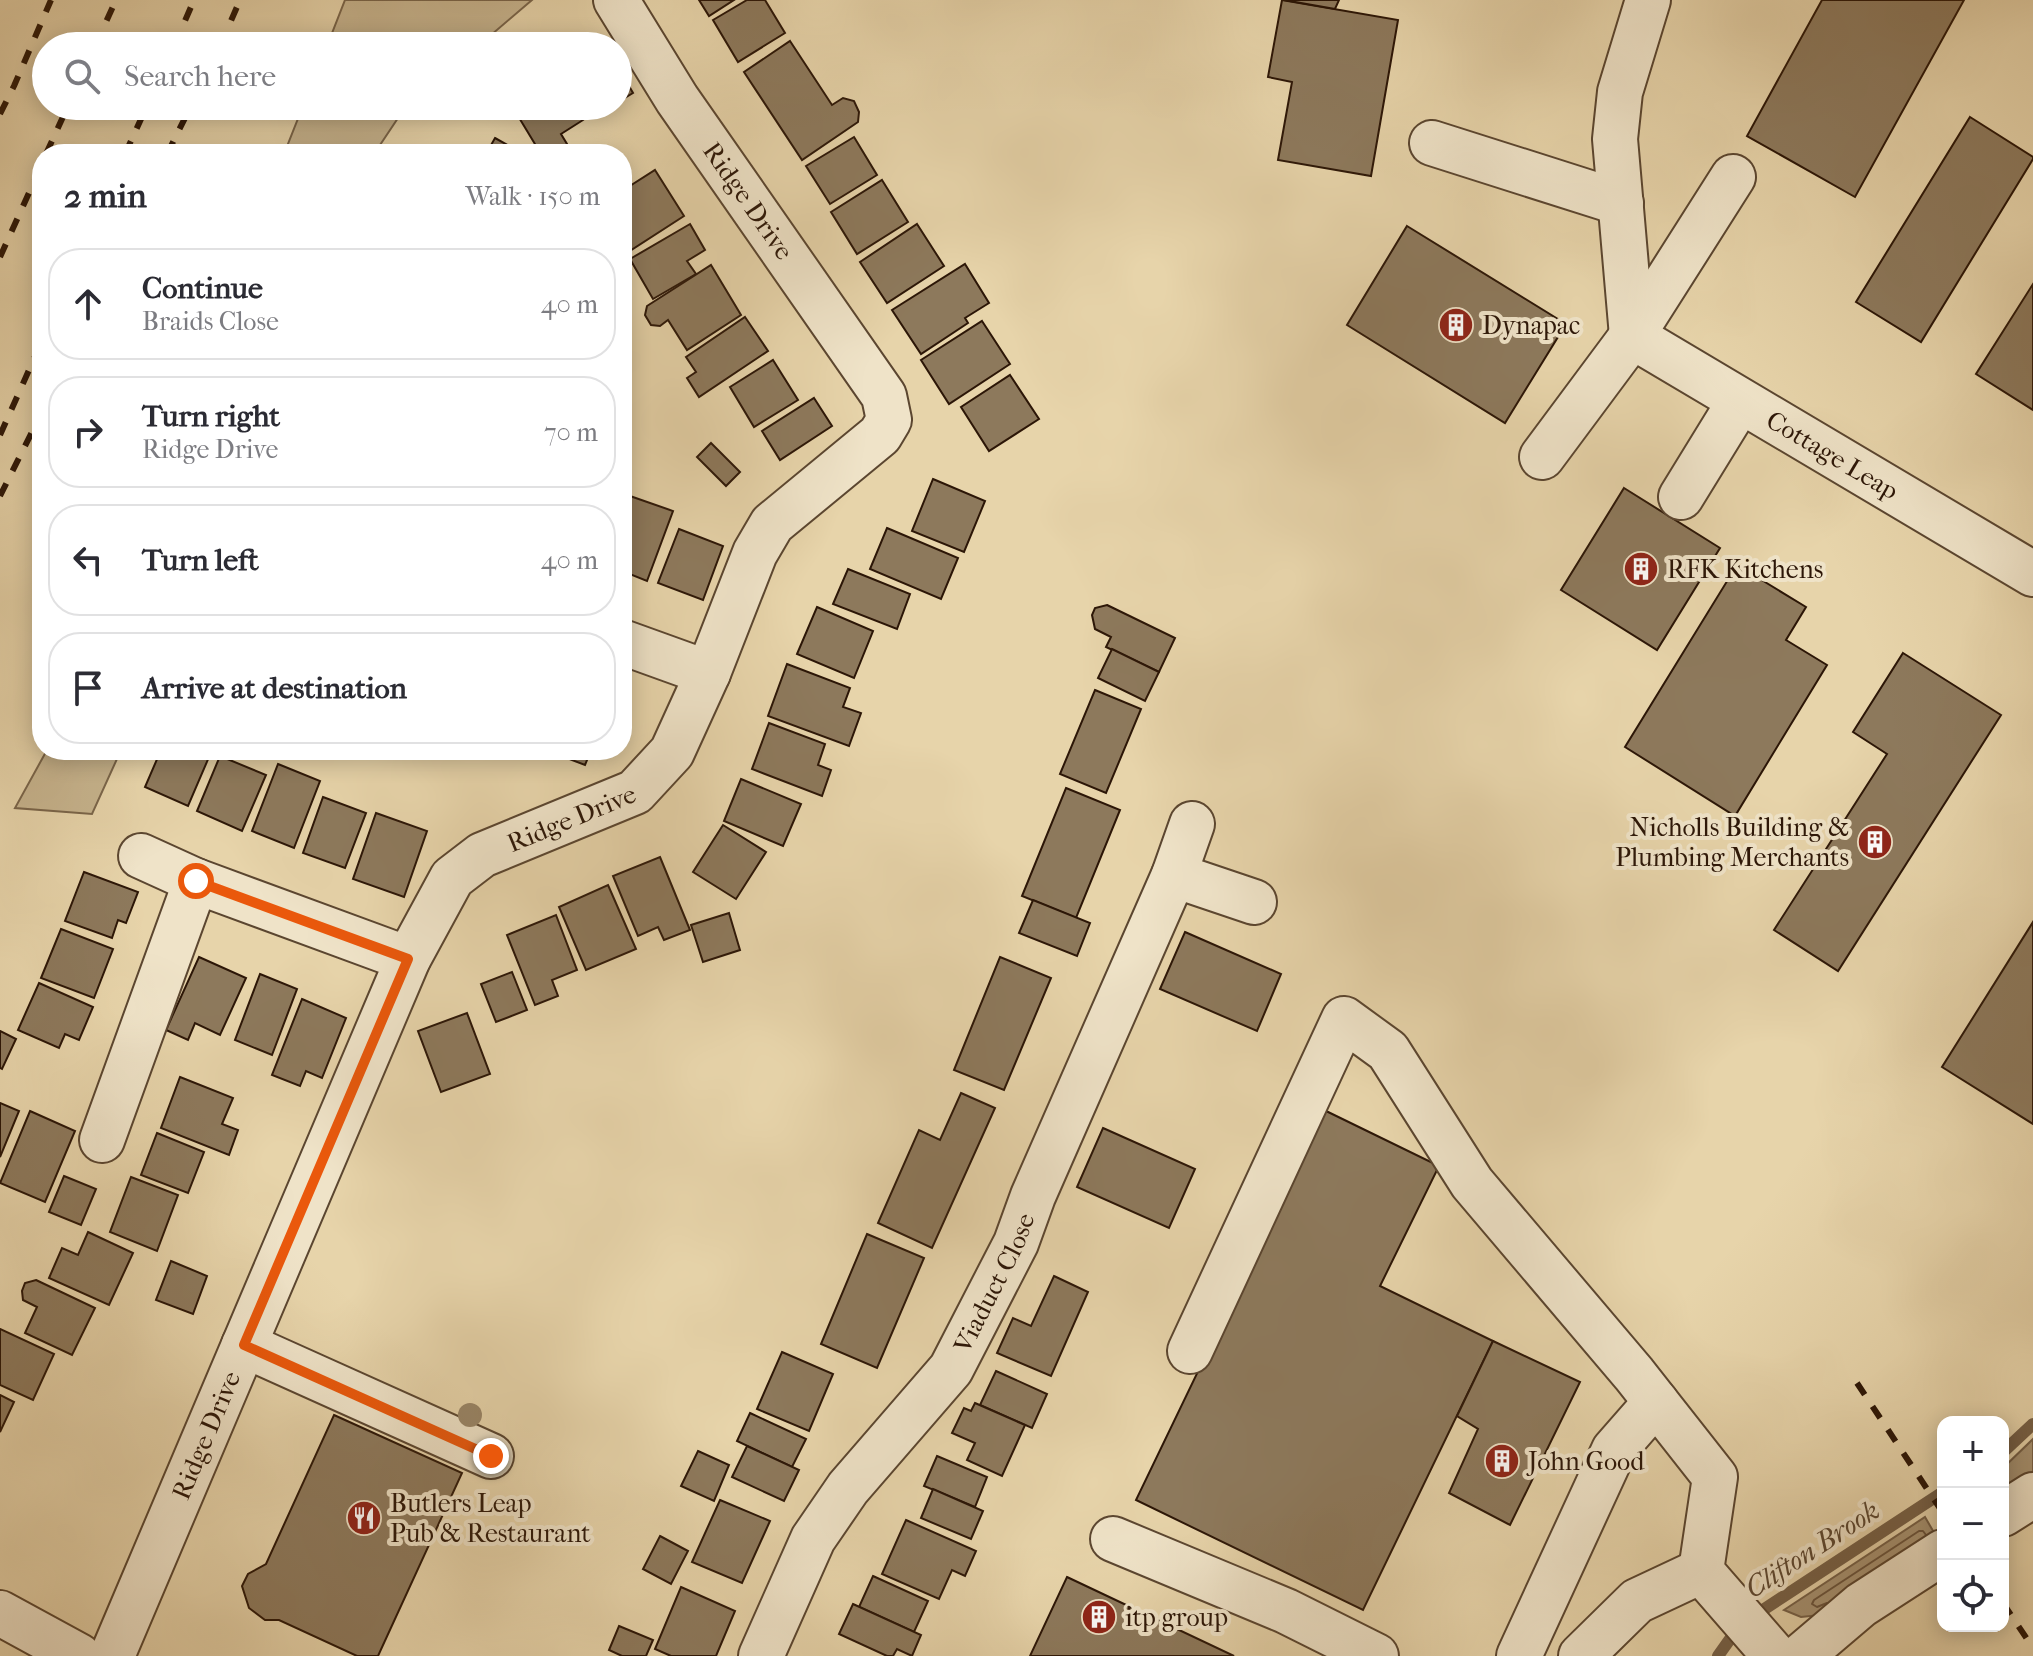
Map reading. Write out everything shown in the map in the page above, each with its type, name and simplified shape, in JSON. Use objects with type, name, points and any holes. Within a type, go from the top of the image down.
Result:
[{"type":"street","name":"Ridge Drive","points":[[112,1656],[408,959],[452,878],[482,855],[635,792],[672,752],[708,673],[755,553],[772,524],[880,435],[889,420],[884,396],[677,99],[616,0]]},
{"type":"street","points":[[1632,336],[1615,139],[1620,92],[1648,0]]},
{"type":"street","points":[[1432,143],[1621,203]]},
{"type":"street","points":[[1542,457],[1632,336],[1733,177]]},
{"type":"street","name":"Cottage Leap","points":[[1632,336],[2033,574]]},
{"type":"street","points":[[1681,497],[1740,401]]},
{"type":"street","points":[[632,646],[708,673]]},
{"type":"street","name":"Viaduct Close","points":[[761,1656],[813,1539],[848,1488],[951,1369],[1016,1243],[1033,1196],[1174,875],[1192,824]]},
{"type":"street","points":[[141,856],[196,881],[408,959]]},
{"type":"street","points":[[1174,875],[1254,902]]},
{"type":"street","points":[[102,1140],[196,881]]},
{"type":"street","points":[[1190,1351],[1344,1019],[1388,1051],[1472,1183],[1715,1477],[1701,1571],[1775,1656]]},
{"type":"street","points":[[244,1345],[491,1456]]},
{"type":"street","points":[[1519,1656],[1614,1450],[1656,1402]]},
{"type":"street","points":[[2009,1510],[2033,1495]]},
{"type":"street","points":[[1113,1539],[1286,1611],[1376,1656]]},
{"type":"street","points":[[1801,1656],[1861,1605],[1937,1556]]},
{"type":"street","points":[[1581,1656],[1637,1601],[1701,1571]]},
{"type":"street","points":[[0,1613],[79,1656]]},
{"type":"shaded area","points":[[345,0],[532,0],[495,32],[332,32]]},
{"type":"shaded area","points":[[297,120],[397,120],[381,144],[288,144]]},
{"type":"shaded area","points":[[41,760],[116,760],[92,814],[15,808]]},
{"type":"water","points":[[2033,1439],[2033,1475],[2009,1497],[2009,1488],[2009,1462]]},
{"type":"water","points":[[1925,1517],[1937,1538],[1937,1545],[1820,1615],[1801,1617],[1784,1610]]},
{"type":"building","points":[[699,0],[734,0],[709,16]]},
{"type":"building","points":[[747,0],[765,0],[785,33],[738,62],[713,20]]},
{"type":"building","points":[[1282,0],[1398,20],[1371,176],[1278,160],[1292,82],[1268,77]]},
{"type":"building","points":[[1284,0],[1339,0],[1335,9]]},
{"type":"building","points":[[1822,0],[1964,0],[1855,197],[1747,136]]},
{"type":"building","points":[[790,41],[832,105],[843,98],[854,101],[859,112],[858,122],[802,160],[744,72]]},
{"type":"building","points":[[1970,117],[2033,159],[1921,342],[1856,302]]},
{"type":"building","points":[[520,120],[583,120],[561,134],[567,144],[535,144]]},
{"type":"building","points":[[854,137],[877,175],[830,204],[806,166]]},
{"type":"building","points":[[495,138],[506,144],[492,144]]},
{"type":"building","points":[[655,170],[684,216],[632,249],[632,185]]},
{"type":"building","points":[[882,180],[908,222],[857,254],[831,212]]},
{"type":"building","points":[[690,224],[705,250],[687,261],[696,274],[653,299],[632,258]]},
{"type":"building","points":[[917,224],[944,266],[887,303],[860,262]]},
{"type":"building","name":"Dynapac","points":[[1407,226],[1566,324],[1505,423],[1347,325]]},
{"type":"building","points":[[965,264],[989,303],[965,318],[968,323],[921,354],[892,310]]},
{"type":"building","points":[[711,265],[741,315],[687,350],[668,320],[660,326],[651,325],[645,315],[647,306]]},
{"type":"building","points":[[2033,284],[2033,410],[1976,374]]},
{"type":"building","points":[[745,317],[768,351],[699,397],[687,378],[696,372],[686,357]]},
{"type":"building","points":[[982,321],[1010,364],[949,404],[921,360]]},
{"type":"building","points":[[773,360],[798,400],[754,427],[730,387]]},
{"type":"building","points":[[1010,375],[1039,419],[989,451],[961,407]]},
{"type":"building","points":[[814,398],[832,426],[780,460],[762,431]]},
{"type":"building","points":[[711,443],[740,472],[726,486],[697,457]]},
{"type":"building","points":[[933,479],[985,501],[964,552],[912,531]]},
{"type":"building","name":"RFK Kitchens","points":[[1624,488],[1720,548],[1657,650],[1561,590]]},
{"type":"building","points":[[632,497],[673,511],[647,581],[632,575]]},
{"type":"building","points":[[887,528],[958,558],[941,599],[870,569]]},
{"type":"building","points":[[679,529],[723,546],[703,600],[658,583]]},
{"type":"building","points":[[1737,565],[1806,607],[1786,640],[1827,665],[1735,816],[1625,747]]},
{"type":"building","points":[[848,569],[910,594],[897,629],[833,604]]},
{"type":"building","points":[[1107,605],[1175,638],[1159,672],[1106,647],[1111,637],[1095,629],[1092,615],[1095,608]]},
{"type":"building","points":[[817,607],[873,631],[854,678],[797,654]]},
{"type":"building","points":[[1112,649],[1159,672],[1145,701],[1098,678]]},
{"type":"building","name":"Nicholls Building & Plumbing Merchants","points":[[1903,653],[2001,715],[1838,971],[1774,930],[1887,754],[1853,732]]},
{"type":"building","points":[[787,664],[850,688],[843,707],[861,713],[849,746],[768,716]]},
{"type":"building","points":[[1095,690],[1141,709],[1106,793],[1060,774]]},
{"type":"building","points":[[769,723],[825,744],[818,765],[831,770],[822,796],[752,769]]},
{"type":"building","points":[[157,760],[208,760],[188,806],[145,787]]},
{"type":"building","points":[[218,760],[230,760],[266,775],[242,831],[197,811]]},
{"type":"building","points":[[278,764],[320,781],[294,848],[252,831]]},
{"type":"building","points":[[741,779],[801,804],[783,846],[724,821]]},
{"type":"building","points":[[1066,788],[1120,810],[1076,918],[1022,896]]},
{"type":"building","points":[[323,797],[366,813],[345,868],[303,853]]},
{"type":"building","points":[[376,813],[427,831],[404,897],[353,879]]},
{"type":"building","points":[[723,825],[766,852],[736,899],[693,872]]},
{"type":"building","points":[[660,857],[690,930],[664,940],[658,927],[638,936],[613,876]]},
{"type":"building","points":[[84,872],[138,892],[126,923],[118,920],[112,938],[65,921]]},
{"type":"building","points":[[608,885],[636,949],[586,970],[559,907]]},
{"type":"building","points":[[1033,900],[1090,923],[1077,956],[1019,933]]},
{"type":"building","points":[[729,913],[740,950],[703,962],[691,925]]},
{"type":"building","points":[[556,915],[577,970],[552,980],[558,996],[535,1005],[507,935]]},
{"type":"building","points":[[2033,922],[2033,1124],[1942,1067]]},
{"type":"building","points":[[61,929],[113,949],[94,998],[41,978]]},
{"type":"building","points":[[1185,932],[1281,974],[1257,1031],[1160,989]]},
{"type":"building","points":[[199,957],[246,978],[220,1035],[195,1023],[188,1040],[166,1030]]},
{"type":"building","points":[[1000,957],[1051,978],[1004,1090],[954,1070]]},
{"type":"building","points":[[512,972],[527,1010],[496,1022],[481,984]]},
{"type":"building","points":[[260,974],[297,989],[272,1055],[235,1040]]},
{"type":"building","points":[[39,983],[93,1007],[79,1040],[65,1034],[59,1048],[18,1030]]},
{"type":"building","points":[[302,999],[346,1018],[322,1078],[306,1071],[300,1086],[272,1075]]},
{"type":"building","points":[[467,1013],[490,1074],[441,1092],[418,1031]]},
{"type":"building","points":[[0,1031],[16,1039],[2,1069],[0,1068]]},
{"type":"building","points":[[180,1077],[233,1098],[222,1124],[238,1130],[229,1155],[161,1128]]},
{"type":"building","points":[[961,1093],[995,1108],[932,1248],[878,1223],[919,1130],[940,1140]]},
{"type":"building","points":[[0,1103],[19,1111],[0,1157]]},
{"type":"building","points":[[1324,1110],[1439,1166],[1380,1286],[1493,1341],[1363,1610],[1136,1500]]},
{"type":"building","points":[[30,1111],[75,1131],[45,1202],[0,1183]]},
{"type":"building","points":[[1103,1128],[1195,1169],[1169,1228],[1077,1187]]},
{"type":"building","points":[[157,1133],[204,1152],[188,1193],[141,1175]]},
{"type":"building","points":[[64,1176],[96,1189],[81,1225],[49,1212]]},
{"type":"building","points":[[131,1177],[178,1195],[157,1251],[110,1232]]},
{"type":"building","points":[[88,1232],[133,1253],[109,1305],[49,1278],[62,1248],[78,1255]]},
{"type":"building","points":[[867,1234],[924,1258],[877,1368],[821,1344]]},
{"type":"building","points":[[171,1261],[207,1276],[193,1314],[156,1300]]},
{"type":"building","points":[[1054,1276],[1088,1292],[1051,1376],[997,1353],[1013,1318],[1031,1326]]},
{"type":"building","points":[[36,1280],[95,1308],[72,1355],[25,1333],[37,1307],[23,1300],[22,1291],[25,1283]]},
{"type":"building","points":[[0,1329],[54,1354],[33,1400],[0,1385]]},
{"type":"building","name":"John Good","points":[[1493,1341],[1580,1382],[1510,1525],[1449,1493],[1478,1429],[1457,1416]]},
{"type":"building","points":[[782,1352],[833,1374],[809,1431],[757,1409]]},
{"type":"building","points":[[996,1371],[1047,1394],[1032,1428],[980,1405]]},
{"type":"building","points":[[0,1395],[14,1402],[0,1432]]},
{"type":"building","points":[[975,1403],[1025,1425],[1002,1476],[967,1460],[975,1443],[952,1433],[964,1408],[971,1411]]},
{"type":"building","points":[[750,1413],[806,1439],[792,1467],[737,1441]]},
{"type":"building","name":"Butlers Leap Pub & Restaurant","points":[[334,1415],[462,1473],[378,1656],[357,1656],[279,1620],[265,1620],[249,1608],[242,1586],[248,1574],[266,1564]]},
{"type":"building","points":[[747,1446],[799,1470],[784,1501],[732,1477]]},
{"type":"building","points":[[698,1451],[729,1465],[714,1501],[681,1486]]},
{"type":"building","points":[[937,1456],[987,1477],[975,1507],[924,1486]]},
{"type":"building","points":[[933,1489],[983,1511],[971,1539],[921,1518]]},
{"type":"building","points":[[720,1500],[770,1521],[742,1583],[692,1562]]},
{"type":"building","points":[[906,1520],[976,1551],[965,1576],[952,1570],[939,1599],[882,1574]]},
{"type":"building","points":[[660,1536],[688,1551],[671,1584],[643,1569]]},
{"type":"building","points":[[873,1576],[928,1601],[914,1632],[859,1607]]},
{"type":"building","name":"itp group","points":[[1067,1577],[1234,1656],[1030,1656]]},
{"type":"building","points":[[681,1587],[735,1611],[716,1656],[671,1656],[655,1649]]},
{"type":"building","points":[[853,1604],[921,1635],[912,1656],[897,1649],[893,1656],[887,1656],[839,1634]]},
{"type":"building","points":[[619,1626],[653,1640],[646,1656],[622,1656],[609,1650]]},
{"type":"waterway","name":"Clifton Brook","points":[[2009,1446],[2033,1424]]},
{"type":"waterway","name":"Clifton Brook","points":[[1718,1656],[1740,1625],[1937,1496]]},
{"type":"railway","points":[[37,32],[51,0]]},
{"type":"railway","points":[[101,32],[116,0]]},
{"type":"railway","points":[[180,32],[194,0]]},
{"type":"railway","points":[[226,32],[240,0]]},
{"type":"railway","points":[[0,114],[32,44]]},
{"type":"railway","points":[[51,144],[62,120]]},
{"type":"railway","points":[[130,144],[141,120]]},
{"type":"railway","points":[[172,144],[184,120]]},
{"type":"railway","points":[[0,257],[32,186]]},
{"type":"railway","points":[[0,435],[32,363]]},
{"type":"railway","points":[[0,496],[32,432]]},
{"type":"railway","points":[[1857,1383],[1937,1504]]},
{"type":"railway","points":[[2009,1612],[2033,1648]]},
{"type":"place","name":"Dynapac","points":[[1456,325]]},
{"type":"place","name":"RFK Kitchens","points":[[1641,569]]},
{"type":"place","name":"Nicholls Building & Plumbing Merchants","points":[[1875,842]]},
{"type":"place","name":"John Good","points":[[1502,1461]]},
{"type":"place","name":"Butlers Leap Pub & Restaurant","points":[[364,1518]]},
{"type":"place","name":"itp group","points":[[1099,1617]]},
{"type":"route","points":[[196,881],[408,959],[244,1345],[491,1456]]}]
